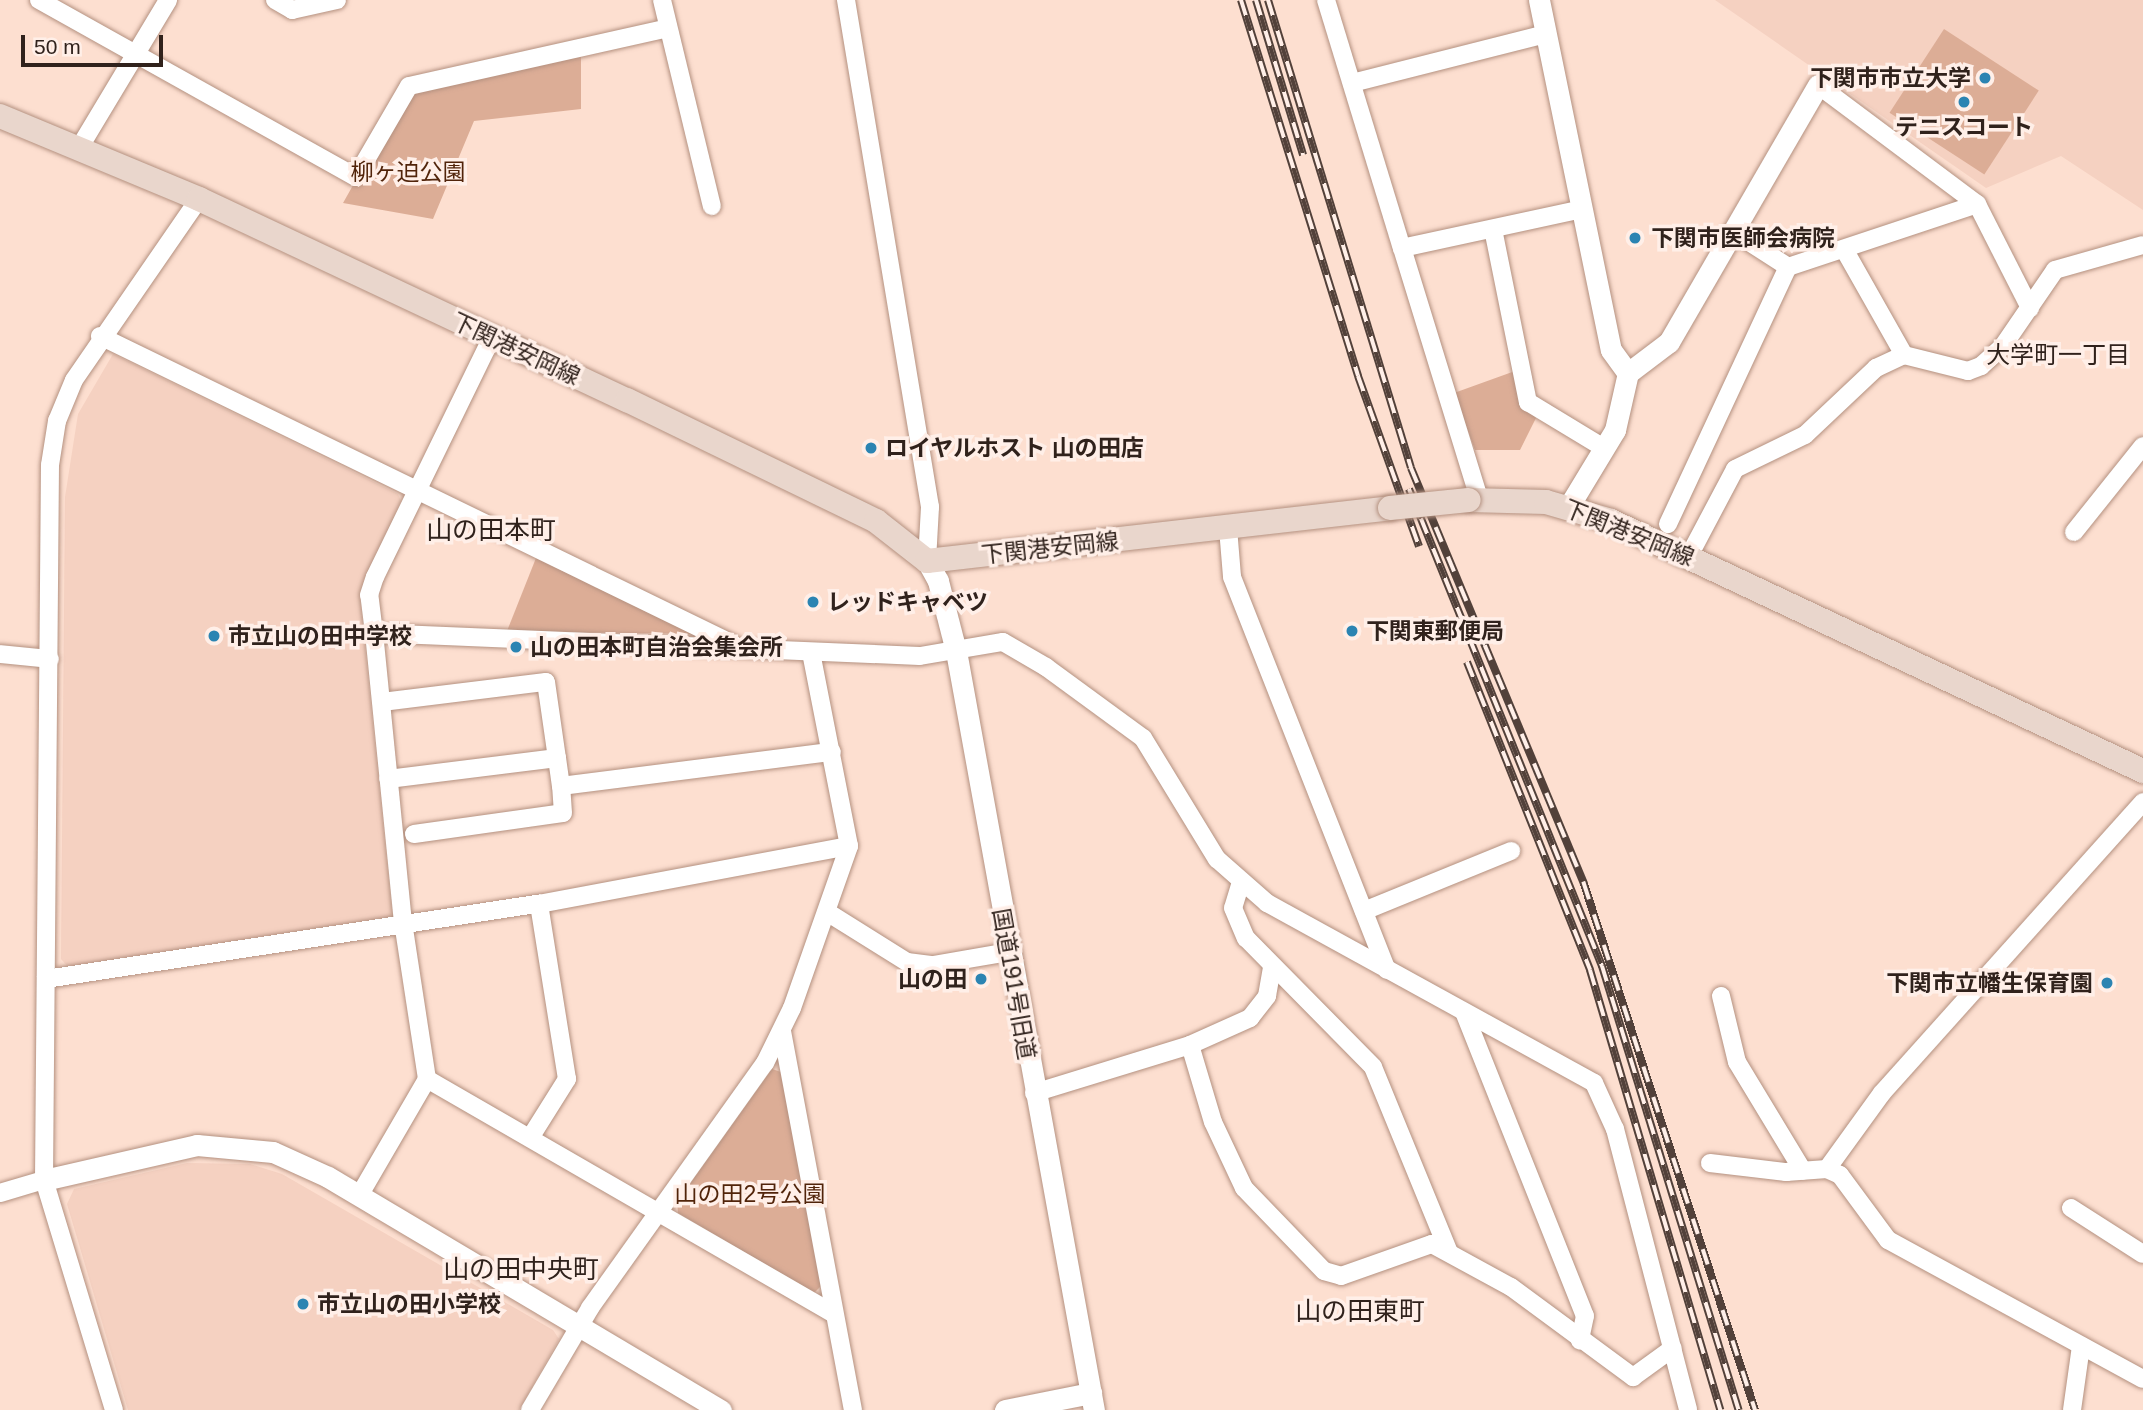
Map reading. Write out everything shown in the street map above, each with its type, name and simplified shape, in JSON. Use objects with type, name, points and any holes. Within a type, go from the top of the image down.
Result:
[{"type":"main road","name":"下関港安岡線","points":[[0,116],[199,199],[876,521],[927,561],[1474,500],[1569,506],[1689,556],[2143,771]]},
{"type":"street","points":[[39,0],[356,177],[409,86],[668,28]]},
{"type":"street","points":[[78,150],[168,0]]},
{"type":"street","points":[[275,0],[292,10],[337,0]]},
{"type":"street","points":[[662,0],[712,206]]},
{"type":"street","points":[[846,0],[930,507],[927,561]]},
{"type":"street","points":[[1326,0],[1402,248],[1474,500]]},
{"type":"street","points":[[1539,0],[1611,349],[1628,373]]},
{"type":"street","points":[[1352,83],[1546,34]]},
{"type":"street","points":[[1569,506],[1604,449],[1620,416],[1628,373],[1669,342],[1818,85],[1977,204],[2030,308]]},
{"type":"street","points":[[114,1410],[44,1180],[50,465],[57,421],[100,336],[199,199]]},
{"type":"street","points":[[1668,524],[1788,267],[1977,204]]},
{"type":"street","points":[[1402,248],[1583,209]]},
{"type":"street","points":[[1493,229],[1528,402],[1604,449]]},
{"type":"street","points":[[1732,231],[1788,267]]},
{"type":"street","points":[[1689,556],[1735,470],[1805,435],[1853,384],[1904,355],[1973,370],[2003,346],[2055,270],[2143,245]]},
{"type":"street","points":[[1844,249],[1904,355]]},
{"type":"street","points":[[100,336],[739,647]]},
{"type":"street","points":[[359,1196],[428,1079],[403,923],[369,595],[415,491],[492,337]]},
{"type":"street","points":[[2074,532],[2143,446]]},
{"type":"street","points":[[1228,528],[1232,577],[1387,970]]},
{"type":"street","name":"国道191号旧道","points":[[927,561],[938,581],[956,651],[1008,952],[1092,1401]]},
{"type":"street","points":[[374,633],[739,647],[810,653],[956,651],[1003,642],[1130,727],[1159,757],[1209,848],[1241,882],[1267,903],[1594,1083],[1633,1180],[1688,1410]]},
{"type":"street","points":[[530,1410],[579,1325],[782,1031],[827,912],[849,846],[810,653]]},
{"type":"street","points":[[0,654],[50,659]]},
{"type":"street","points":[[382,702],[545,682],[563,813],[414,834]]},
{"type":"street","points":[[561,786],[832,752]]},
{"type":"street","points":[[388,779],[557,758]]},
{"type":"street","points":[[1827,1169],[1830,1156],[1882,1093],[2143,802]]},
{"type":"street","points":[[46,979],[539,904],[849,846]]},
{"type":"street","points":[[1364,911],[1511,851]]},
{"type":"street","points":[[1241,882],[1235,915],[1272,968],[1373,1067],[1449,1252]]},
{"type":"street","points":[[530,1138],[567,1079],[539,904]]},
{"type":"street","points":[[827,912],[906,962],[933,965],[1008,952]]},
{"type":"street","points":[[1034,1093],[1190,1045],[1262,1006],[1272,968]]},
{"type":"street","points":[[1721,996],[1737,1062],[1803,1171]]},
{"type":"street","points":[[1464,1012],[1585,1316],[1580,1340]]},
{"type":"street","points":[[782,1031],[853,1410]]},
{"type":"street","points":[[1190,1045],[1213,1122],[1244,1188],[1324,1270],[1341,1276],[1432,1244],[1449,1252],[1633,1377],[1673,1348]]},
{"type":"street","points":[[428,1079],[834,1314]]},
{"type":"street","points":[[0,1193],[169,1149],[234,1144],[290,1159],[359,1196],[721,1410]]},
{"type":"street","points":[[1710,1163],[1803,1171],[1827,1169],[1849,1182],[1888,1240],[2143,1380]]},
{"type":"street","points":[[2071,1209],[2143,1254]]},
{"type":"street","points":[[2072,1410],[2081,1346]]},
{"type":"street","points":[[1006,1410],[1092,1401]]},
{"type":"shaded area","name":"下関市市立大学","points":[[1715,0],[2143,0],[2143,210],[2061,156],[1986,188]]},
{"type":"shaded area","name":"市立山の田中学校","points":[[113,354],[398,494],[401,501],[360,598],[392,913],[388,918],[69,968],[61,959],[65,497],[78,414]]},
{"type":"shaded area","name":"市立山の田小学校","points":[[187,1163],[250,1164],[282,1174],[553,1330],[559,1339],[519,1410],[128,1410],[67,1204],[74,1189]]},
{"type":"green space","name":"テニスコート","points":[[1944,29],[2039,91],[1984,174],[1890,113]]},
{"type":"green space","name":"柳ヶ迫公園","points":[[581,46],[581,109],[474,121],[433,219],[343,203],[409,86]]},
{"type":"green space","points":[[1515,371],[1522,403],[1536,418],[1520,450],[1475,450],[1454,393]]},
{"type":"green space","points":[[536,558],[693,634],[507,631]]},
{"type":"green space","name":"山の田2号公園","points":[[772,1069],[781,1072],[822,1285],[814,1293],[678,1213],[677,1202]]},
{"type":"railway","points":[[1241,0],[1358,376],[1419,546]]},
{"type":"railway","points":[[1256,0],[1303,155]]},
{"type":"railway","points":[[1268,0],[1411,468],[1584,884],[1755,1410]]},
{"type":"railway","points":[[1409,489],[1602,966],[1739,1410]]},
{"type":"railway","points":[[1467,662],[1590,970],[1720,1410]]},
{"type":"place","name":"下関市市立大学","points":[[1985,78]]},
{"type":"place","name":"テニスコート","points":[[1964,102]]},
{"type":"place","name":"下関市医師会病院","points":[[1635,238]]},
{"type":"place","name":"ロイヤルホスト 山の田店","points":[[871,448]]},
{"type":"place","name":"レッドキャベツ","points":[[813,602]]},
{"type":"place","name":"下関東郵便局","points":[[1352,631]]},
{"type":"place","name":"市立山の田中学校","points":[[214,636]]},
{"type":"place","name":"山の田本町自治会集会所","points":[[516,647]]},
{"type":"place","name":"山の田","points":[[981,979]]},
{"type":"place","name":"下関市立幡生保育園","points":[[2107,983]]},
{"type":"place","name":"市立山の田小学校","points":[[303,1304]]},
{"type":"district","name":"大学町一丁目","points":[[2058,355]]},
{"type":"district","name":"山の田本町","points":[[491,531]]},
{"type":"district","name":"山の田中央町","points":[[521,1270]]},
{"type":"district","name":"山の田東町","points":[[1360,1312]]}]
